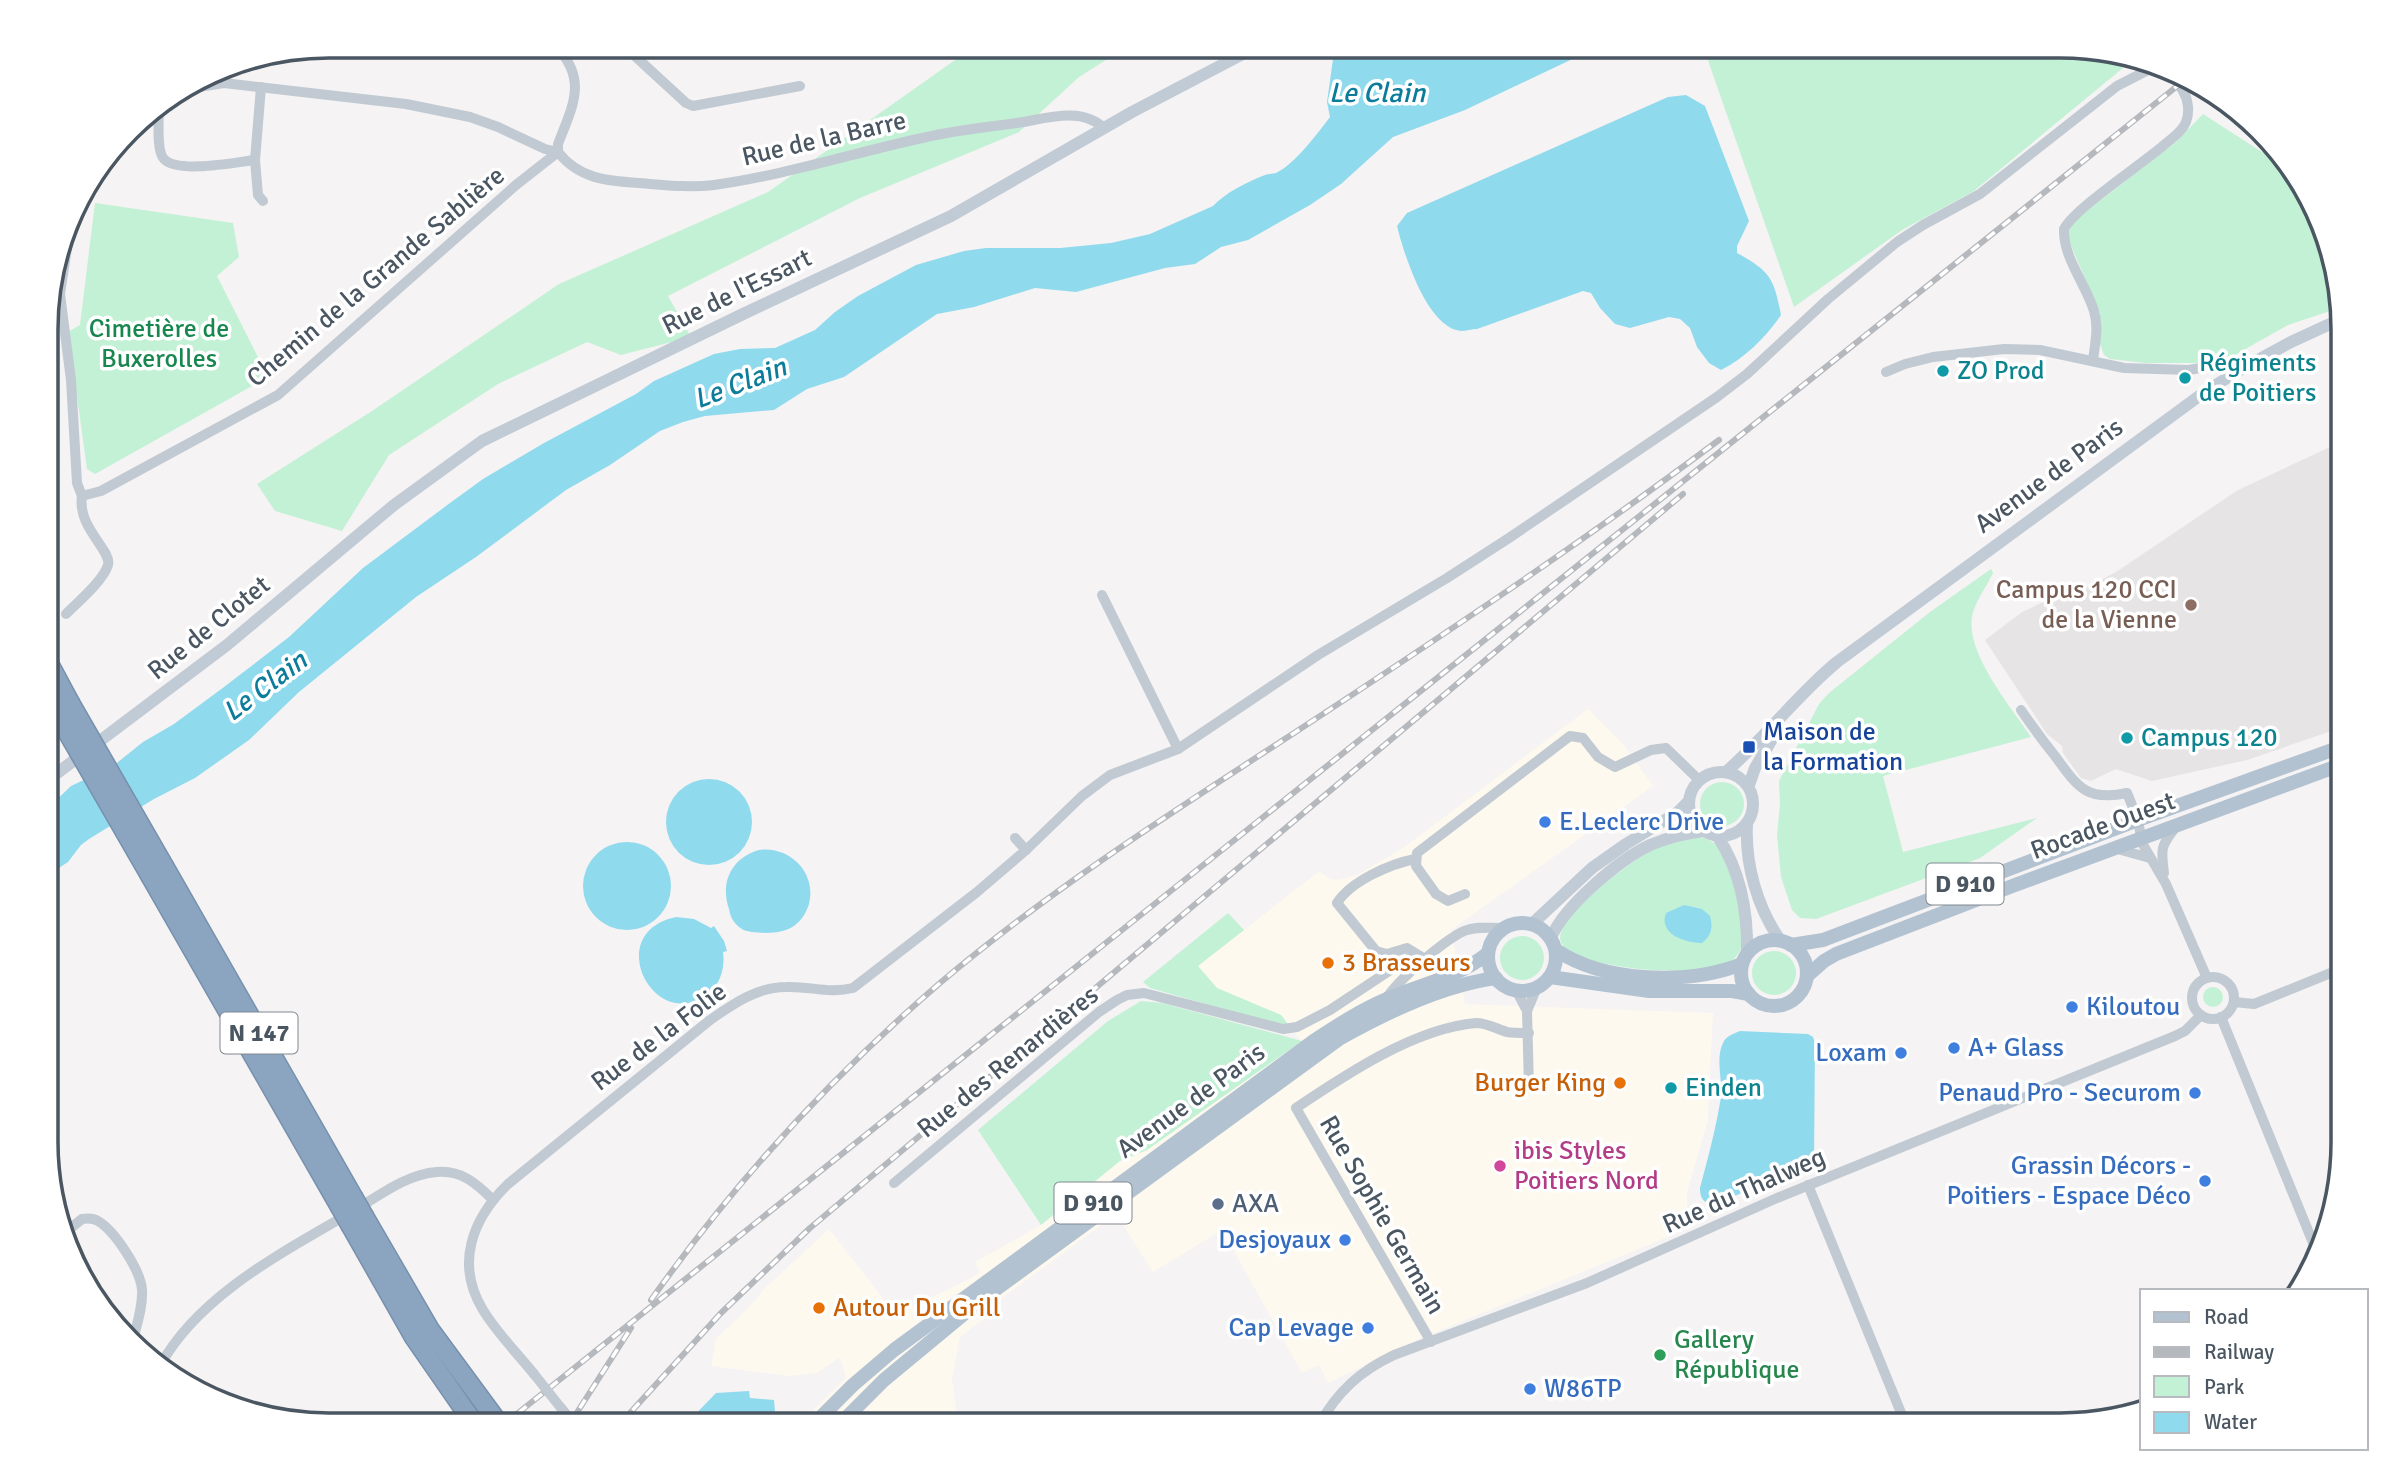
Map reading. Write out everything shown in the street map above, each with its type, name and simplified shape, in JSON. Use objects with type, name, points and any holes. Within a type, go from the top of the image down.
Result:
[{"type":"highway","name":"N 147","points":[[58,691],[64,709],[358,1222],[414,1337],[467,1413]]},
{"type":"highway","name":"N 147","points":[[58,704],[64,709]]},
{"type":"highway","name":"N 147","points":[[358,1222],[430,1330],[491,1413]]},
{"type":"main road","name":"Rue de l'Essart","points":[[394,505],[482,441],[515,423],[951,216],[1104,128],[1235,58]]},
{"type":"main road","name":"Avenue de Paris","points":[[1727,771],[1800,696],[1838,662],[1896,618],[2206,391],[2291,342],[2331,324]]},
{"type":"main road","name":"Rue de Clotet","points":[[58,772],[227,645],[394,505]]},
{"type":"main road","name":"Avenue de Paris","points":[[1749,785],[1765,748],[1800,696]]},
{"type":"main road","name":"D 910","points":[[2138,820],[2331,750]]},
{"type":"main road","name":"Rocade Ouest","points":[[1807,976],[1836,954],[2331,768]]},
{"type":"main road","points":[[1550,977],[1628,989],[1732,991],[1749,994],[1765,1004],[1784,1004],[1800,993],[1807,976],[1803,958],[1768,923],[1752,878],[1746,836],[1754,798],[1749,785],[1727,771],[1712,772],[1699,780],[1691,791],[1688,802],[1692,819],[1703,831],[1718,837],[1734,834],[1747,824]]},
{"type":"main road","points":[[1531,925],[1592,869],[1678,812],[1688,802]]},
{"type":"main road","name":"Rocade Ouest","points":[[1786,942],[1823,940],[2138,820]]},
{"type":"main road","points":[[1703,831],[1669,838],[1649,846],[1598,882],[1568,910],[1556,923],[1553,944],[1556,965],[1550,977],[1537,987],[1526,991],[1516,990],[1496,978],[1489,967],[1487,954],[1492,940],[1502,929],[1517,923],[1542,930],[1553,944],[1574,962],[1601,970],[1641,976],[1684,977],[1706,974],[1745,959],[1762,942],[1786,942]]},
{"type":"main road","points":[[1718,837],[1733,864],[1744,903],[1748,925],[1743,985],[1749,994]]},
{"type":"main road","name":"Avenue de Paris","points":[[825,1413],[869,1370],[967,1294],[1315,1040],[1350,1017],[1468,967],[1487,954]]},
{"type":"main road","name":"Avenue de Paris","points":[[851,1413],[884,1380],[977,1303],[1321,1052],[1357,1029],[1395,1011],[1468,983],[1496,978]]},
{"type":"street","points":[[558,152],[558,144],[575,97],[576,84],[570,58]]},
{"type":"street","points":[[637,58],[690,105],[699,106],[800,86]]},
{"type":"street","name":"Rue de la Folie","points":[[565,1413],[488,1318],[481,1308],[472,1282],[472,1235],[482,1213],[492,1199],[525,1168],[734,1003],[760,991],[786,986],[837,992],[853,988],[1007,866],[1082,796],[1110,775],[1178,749],[1318,655],[1509,538],[1717,397],[1747,374],[1828,299],[1897,242],[1980,194],[2117,86],[2145,71]]},
{"type":"street","name":"Rue de la Barre","points":[[211,85],[224,83],[406,104],[470,117],[558,152],[582,173],[604,181],[680,186],[702,185],[808,166],[929,136],[1038,120],[1080,116],[1104,128]]},
{"type":"street","name":"Rue de la Folie","points":[[2093,360],[2095,313],[2066,244],[2064,229],[2075,215],[2179,133],[2186,123],[2188,107],[2179,86]]},
{"type":"street","points":[[261,87],[255,160],[258,195],[263,201]]},
{"type":"street","points":[[159,118],[160,149],[163,159],[171,164],[204,166],[255,160]]},
{"type":"street","name":"Chemin de la Grande Sablière","points":[[82,496],[101,491],[278,395],[516,185],[558,152]]},
{"type":"street","points":[[64,272],[61,294],[71,380],[77,483],[82,496],[80,509],[84,521],[108,557],[108,565],[91,589],[66,614]]},
{"type":"street","points":[[1886,372],[1934,357],[2004,349],[2040,350],[2124,368],[2189,370],[2216,365],[2225,367],[2233,374]]},
{"type":"street","points":[[1102,595],[1178,749]]},
{"type":"street","points":[[2021,710],[2042,742],[2080,788],[2101,796],[2127,793],[2207,978]]},
{"type":"street","points":[[1465,894],[1456,899],[1442,899],[1416,866],[1415,859],[1421,849],[1570,736],[1583,738],[1598,757],[1615,767],[1644,752],[1666,748],[1699,780]]},
{"type":"street","points":[[2155,858],[2179,824]]},
{"type":"street","points":[[1015,838],[1026,850]]},
{"type":"street","points":[[2113,848],[2155,858]]},
{"type":"street","points":[[1415,859],[1400,861],[1345,890],[1337,903],[1376,951],[1387,954],[1406,948],[1422,958]]},
{"type":"street","name":"Rue des Renardières","points":[[1386,1000],[1395,984],[1422,958],[1465,930],[1502,929]]},
{"type":"street","name":"Rue des Renardières","points":[[894,1184],[1099,1012],[1127,995],[1151,995],[1283,1029],[1309,1022],[1405,960],[1422,958]]},
{"type":"street","points":[[2234,1002],[2254,1004],[2331,973]]},
{"type":"street","points":[[2207,978],[2217,978],[2230,986],[2234,1002],[2231,1009],[2221,1017],[2208,1018],[2196,1010],[2192,997],[2196,986],[2207,978]]},
{"type":"street","points":[[1527,1011],[1537,987]]},
{"type":"street","points":[[1516,990],[1527,1011],[1529,1088]]},
{"type":"street","name":"Rue du Thalweg","points":[[1327,1413],[1338,1396],[1371,1366],[1587,1283],[1808,1185],[2175,1036],[2185,1031],[2201,1015]]},
{"type":"street","points":[[2221,1017],[2313,1242]]},
{"type":"street","name":"Rue Sophie Germain","points":[[1431,1342],[1296,1108],[1353,1071],[1430,1034],[1477,1023],[1514,1033],[1529,1033]]},
{"type":"street","points":[[166,1358],[194,1320],[242,1280],[281,1253],[401,1184],[425,1173],[450,1172],[472,1180],[492,1199]]},
{"type":"street","points":[[1808,1185],[1901,1413]]},
{"type":"street","points":[[72,1227],[82,1219],[97,1220],[109,1231],[139,1273],[142,1296],[135,1332]]},
{"type":"shaded area","name":"Campus 120 CCI de la Vienne","points":[[2331,447],[2331,731],[2247,760],[2152,781],[2116,769],[2091,781],[2081,778],[2063,753],[2062,746],[2047,734],[1985,640],[2022,612],[2054,597],[2089,586],[2116,572],[2238,490]]},
{"type":"shaded area","points":[[1588,709],[1623,744],[1653,786],[1451,930],[1465,1004],[1713,1013],[1708,1120],[1687,1192],[1687,1229],[1419,1339],[1328,1383],[1319,1365],[1302,1373],[1222,1230],[1153,1272],[1116,1214],[998,1301],[985,1317],[960,1337],[952,1379],[956,1413],[810,1413],[846,1378],[840,1357],[817,1373],[788,1376],[711,1366],[716,1339],[763,1290],[829,1229],[896,1315],[973,1277],[980,1272],[975,1262],[1041,1225],[1120,1161],[1147,1150],[1301,1041],[1281,1015],[1217,988],[1198,966],[1319,871],[1330,879],[1339,880],[1357,875],[1403,848]]},
{"type":"green space","points":[[958,58],[1109,58],[1079,77],[1019,132],[860,198],[668,296],[691,337],[621,355],[587,342],[498,384],[389,455],[342,531],[275,511],[257,484],[372,411],[559,284],[768,192]]},
{"type":"green space","points":[[1707,58],[2078,58],[2125,66],[1974,191],[1902,230],[1794,307]]},
{"type":"green space","points":[[2203,114],[2269,157],[2286,178],[2311,225],[2326,276],[2331,311],[2288,325],[2233,356],[2203,363],[2146,363],[2110,359],[2104,355],[2100,344],[2100,313],[2069,241],[2069,231],[2075,220],[2176,142]]},
{"type":"green space","name":"Cimetière de Buxerolles","points":[[95,203],[233,223],[239,257],[217,276],[268,377],[95,474],[87,469],[68,332],[80,325]]},
{"type":"green space","points":[[1991,569],[1993,573],[1973,612],[1972,632],[1992,680],[2031,737],[1883,776],[1903,852],[2037,818],[1980,858],[1816,919],[1800,918],[1792,910],[1781,877],[1777,835],[1779,781],[1819,704],[1930,612]]},
{"type":"green space","points":[[1722,782],[1737,789],[1744,804],[1737,819],[1722,826],[1707,819],[1700,804],[1707,789]]},
{"type":"green space","points":[[1697,837],[1710,840],[1720,849],[1733,881],[1743,938],[1740,951],[1729,963],[1698,970],[1648,970],[1596,962],[1573,954],[1565,948],[1561,942],[1561,932],[1568,919],[1595,892],[1651,851]]},
{"type":"green space","points":[[1228,913],[1244,930],[1198,966],[1217,988],[1281,1015],[1288,1024],[1276,1024],[1150,988],[1143,982]]},
{"type":"green space","points":[[1522,936],[1537,943],[1544,958],[1537,973],[1522,980],[1507,973],[1500,958],[1507,943]]},
{"type":"green space","points":[[1774,951],[1789,958],[1796,973],[1789,988],[1774,995],[1759,988],[1752,973],[1759,958]]},
{"type":"green space","points":[[2213,987],[2220,990],[2223,997],[2220,1004],[2213,1007],[2206,1004],[2203,997],[2206,990]]},
{"type":"green space","points":[[1141,1001],[1162,1003],[1302,1041],[1147,1150],[1120,1161],[1041,1225],[978,1130],[1108,1021]]},
{"type":"water","name":"Le Clain","points":[[1333,58],[1575,58],[1465,110],[1393,137],[1341,184],[1310,205],[1248,240],[1221,247],[1195,264],[1165,268],[1076,292],[1035,288],[974,307],[937,314],[844,377],[807,389],[774,410],[705,416],[660,431],[610,465],[566,490],[476,557],[416,597],[299,692],[249,740],[195,778],[154,799],[89,839],[68,862],[58,868],[58,798],[71,786],[113,766],[143,742],[174,724],[224,687],[289,637],[363,568],[483,479],[636,394],[654,381],[714,354],[740,349],[775,348],[815,330],[858,296],[916,265],[964,251],[986,248],[1060,248],[1111,243],[1150,234],[1213,206],[1244,184],[1276,173],[1291,163],[1330,117],[1327,102]]},
{"type":"water","points":[[1686,95],[1705,106],[1749,221],[1737,246],[1737,253],[1764,271],[1776,292],[1781,315],[1754,346],[1721,370],[1709,363],[1697,347],[1690,328],[1680,319],[1669,317],[1630,328],[1615,324],[1591,293],[1583,291],[1477,329],[1461,331],[1449,327],[1438,317],[1419,288],[1400,238],[1397,226],[1407,213],[1668,97]]},
{"type":"water","points":[[709,779],[726,782],[745,798],[752,822],[749,839],[733,858],[709,865],[692,862],[673,846],[666,822],[669,805],[685,786]]},
{"type":"water","points":[[627,842],[644,846],[658,855],[667,869],[671,886],[667,903],[658,917],[644,926],[627,930],[610,926],[596,917],[587,903],[583,886],[587,869],[596,855],[610,846]]},
{"type":"water","points":[[759,850],[781,852],[790,857],[805,872],[809,881],[809,904],[805,913],[800,921],[787,930],[771,933],[747,931],[737,925],[731,916],[726,890],[730,873],[741,859]]},
{"type":"water","points":[[1684,905],[1702,909],[1710,916],[1711,931],[1702,943],[1681,939],[1666,927],[1666,913]]},
{"type":"water","points":[[676,917],[694,919],[711,928],[714,926],[727,951],[723,952],[723,969],[717,984],[710,992],[690,1003],[671,1002],[655,993],[644,978],[639,960],[642,942],[653,927]]},
{"type":"water","points":[[1740,1031],[1808,1034],[1813,1037],[1814,1164],[1712,1205],[1703,1199],[1700,1188],[1721,1097],[1721,1049],[1726,1039]]},
{"type":"water","points":[[749,1391],[750,1398],[774,1400],[775,1411],[697,1413],[716,1393]]},
{"type":"railway","points":[[518,1413],[2178,85]]},
{"type":"railway","points":[[651,1300],[716,1214],[786,1132],[861,1055],[940,983],[982,949],[1112,853],[1507,591],[1719,440]]},
{"type":"railway","points":[[630,1413],[721,1313],[810,1228],[1683,494]]},
{"type":"railway","points":[[577,1413],[631,1328]]},
{"type":"place","name":"ZO Prod","points":[[1943,371]]},
{"type":"place","name":"Régiments de Poitiers","points":[[2185,378]]},
{"type":"place","name":"Campus 120 CCI de la Vienne","points":[[2191,605]]},
{"type":"place","name":"Campus 120","points":[[2127,738]]},
{"type":"place","name":"Maison de la Formation","points":[[1749,747]]},
{"type":"place","name":"E.Leclerc Drive","points":[[1545,822]]},
{"type":"place","name":"3 Brasseurs","points":[[1328,963]]},
{"type":"place","name":"Kiloutou","points":[[2072,1007]]},
{"type":"place","name":"A+ Glass","points":[[1954,1048]]},
{"type":"place","name":"Loxam","points":[[1901,1053]]},
{"type":"place","name":"Burger King","points":[[1620,1083]]},
{"type":"place","name":"Einden","points":[[1671,1088]]},
{"type":"place","name":"Penaud Pro - Securom","points":[[2195,1093]]},
{"type":"place","name":"ibis Styles Poitiers Nord","points":[[1500,1166]]},
{"type":"place","name":"Grassin Décors - Poitiers - Espace Déco","points":[[2205,1181]]},
{"type":"place","name":"AXA","points":[[1218,1204]]},
{"type":"place","name":"Desjoyaux","points":[[1345,1240]]},
{"type":"place","name":"Autour Du Grill","points":[[819,1308]]},
{"type":"place","name":"Cap Levage","points":[[1368,1328]]},
{"type":"place","name":"Gallery République","points":[[1660,1355]]},
{"type":"place","name":"W86TP","points":[[1530,1389]]}]
